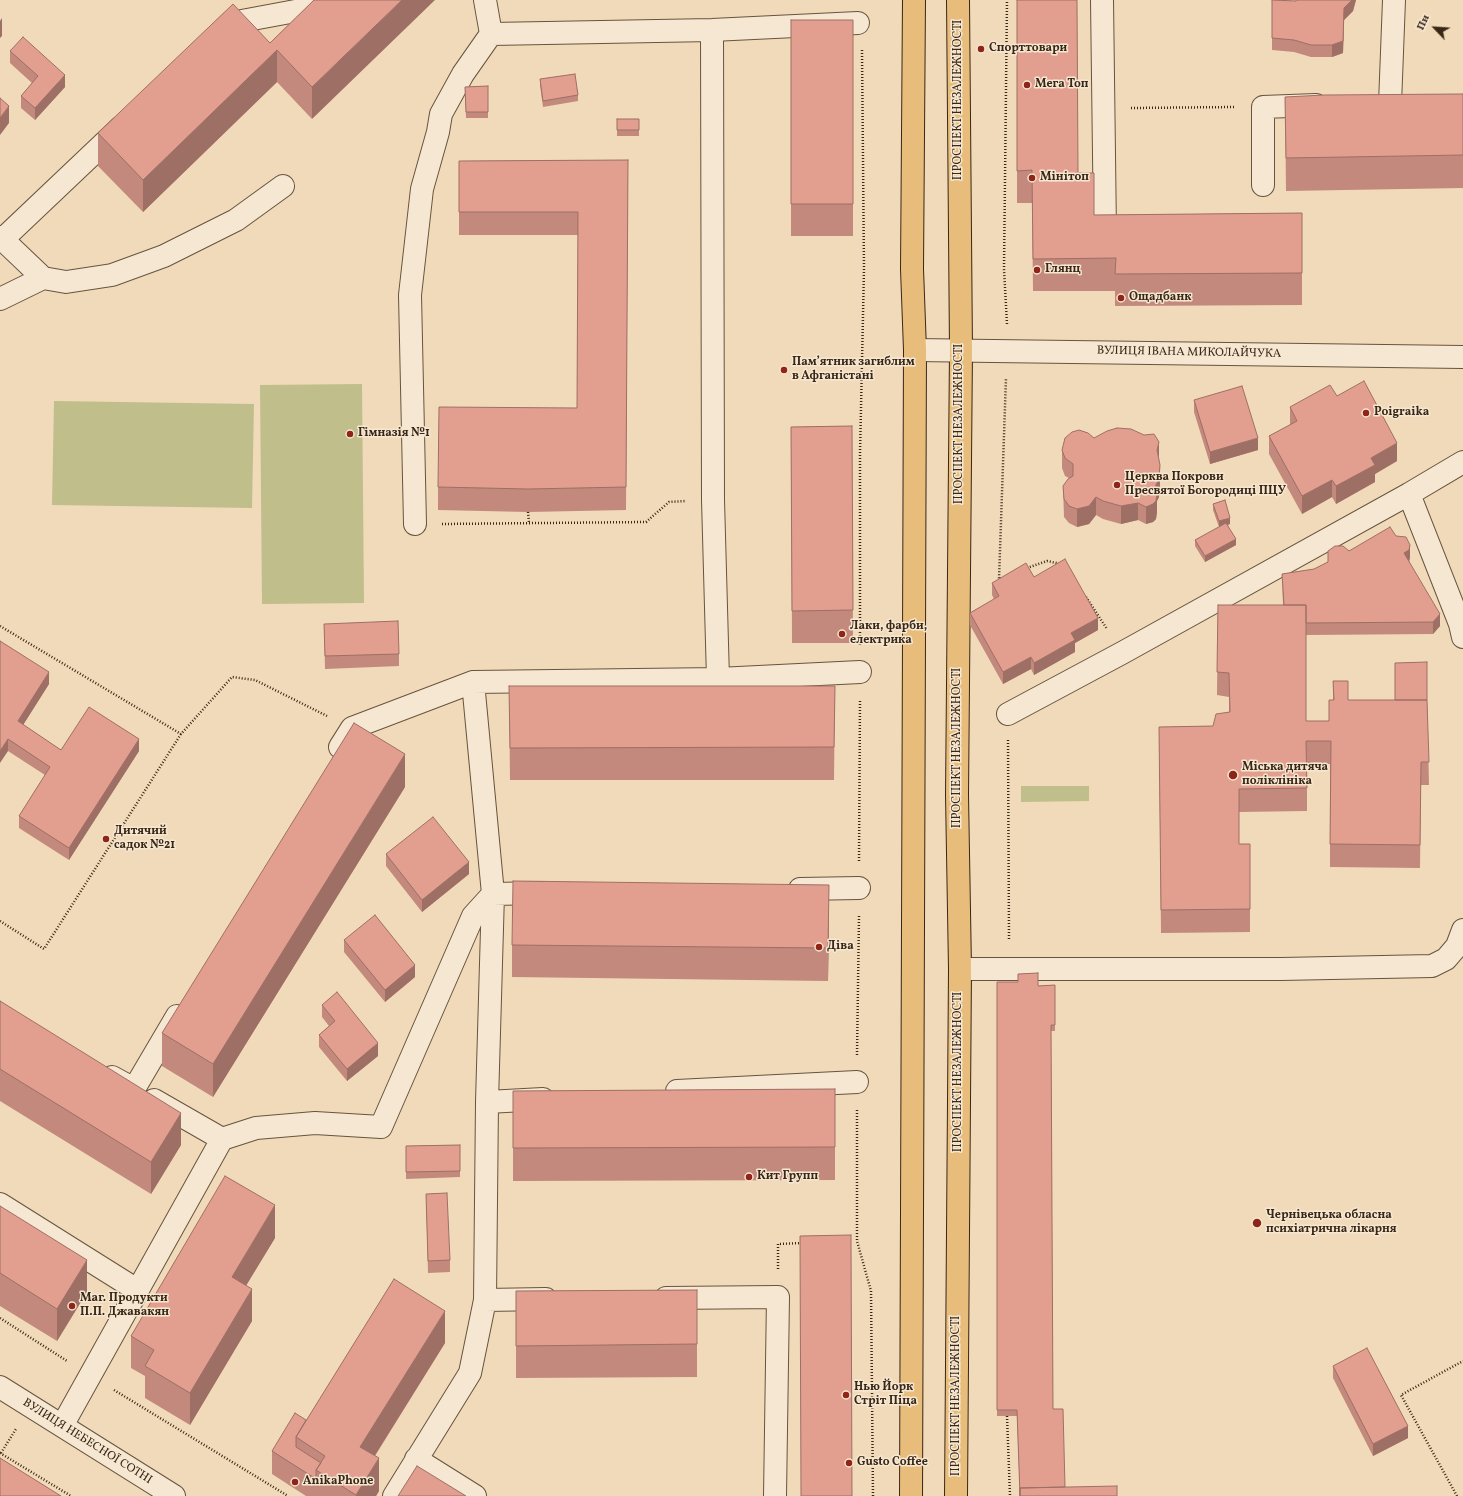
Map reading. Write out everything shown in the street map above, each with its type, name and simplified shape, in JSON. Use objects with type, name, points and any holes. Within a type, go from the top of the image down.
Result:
[{"type":"main road","points":[[911,1496],[914,350],[912,269],[914,0]]},
{"type":"main road","name":"ПРОСПЕКТ НЕЗАЛЕЖНОСТІ","points":[[956,1496],[960,969],[957,795],[961,350],[958,0]]},
{"type":"street","points":[[209,44],[231,23],[301,10],[313,0]]},
{"type":"street","points":[[415,524],[410,295],[422,189],[438,132],[441,114],[462,74],[491,34],[485,0]]},
{"type":"street","points":[[1102,0],[1105,232],[1135,232]]},
{"type":"street","points":[[1394,0],[1382,104],[1412,103]]},
{"type":"street","points":[[491,34],[712,30],[858,23]]},
{"type":"street","points":[[712,30],[713,500],[718,679]]},
{"type":"street","points":[[1263,185],[1263,107],[1334,105]]},
{"type":"street","points":[[134,114],[1,238],[43,278],[66,282],[112,275],[164,256],[236,220],[283,186]]},
{"type":"street","points":[[0,299],[43,278]]},
{"type":"street","name":"ВУЛИЦЯ ІВАНА МИКОЛАЙЧУКА","points":[[914,350],[1463,357]]},
{"type":"street","points":[[1008,714],[1122,653],[1409,494],[1463,462]]},
{"type":"street","points":[[1409,494],[1460,624],[1463,637]]},
{"type":"street","points":[[331,762],[352,728],[473,682],[718,679],[860,672]]},
{"type":"street","points":[[394,1496],[470,1374],[485,1300],[486,1102],[493,894],[473,682]]},
{"type":"street","points":[[779,890],[859,888]]},
{"type":"street","points":[[62,1426],[222,1139],[256,1128],[315,1123],[381,1127],[473,916],[493,894],[565,893]]},
{"type":"street","points":[[960,969],[1281,969],[1432,966],[1446,959],[1457,946],[1463,930]]},
{"type":"street","points":[[134,1089],[187,1000]]},
{"type":"street","points":[[94,1067],[222,1139]]},
{"type":"street","points":[[660,1092],[857,1082]]},
{"type":"street","points":[[486,1102],[565,1098]]},
{"type":"street","points":[[0,1204],[137,1290]]},
{"type":"street","points":[[643,1298],[778,1297],[775,1496]]},
{"type":"street","points":[[485,1300],[564,1299]]},
{"type":"street","name":"ВУЛИЦЯ НЕБЕСНОЇ СОТНІ","points":[[0,1387],[174,1496]]},
{"type":"street","points":[[416,1460],[475,1496]]},
{"type":"path","points":[[858,23],[862,51],[864,261],[860,454],[857,1241],[871,1291],[873,1496]]},
{"type":"path","points":[[1104,108],[1263,107]]},
{"type":"path","points":[[415,524],[646,522],[669,502],[713,500]]},
{"type":"path","points":[[528,512],[529,523]]},
{"type":"path","points":[[0,626],[181,734]]},
{"type":"path","points":[[0,921],[44,950],[181,734],[232,677],[241,677],[254,680],[352,728]]},
{"type":"path","points":[[1008,714],[1007,792],[1009,970]]},
{"type":"path","points":[[849,1241],[857,1241]]},
{"type":"path","points":[[778,1297],[778,1244],[810,1242]]},
{"type":"path","points":[[0,1318],[288,1496]]},
{"type":"path","points":[[1457,1496],[1401,1395],[1463,1361]]},
{"type":"path","points":[[1007,1416],[1010,1496]]},
{"type":"path","points":[[0,1453],[71,1496]]},
{"type":"shaded area","points":[[362,384],[364,603],[262,604],[260,385]]},
{"type":"shaded area","points":[[54,401],[254,404],[252,508],[52,505]]},
{"type":"shaded area","points":[[1021,786],[1089,786],[1089,801],[1021,802]]},
{"type":"building","points":[[314,0],[402,0],[312,87],[277,50],[143,180],[98,133],[233,4],[270,43]]},
{"type":"building","points":[[1017,0],[1077,0],[1078,173],[1094,173],[1094,215],[1302,213],[1302,273],[1115,274],[1116,258],[1033,259],[1032,170],[1017,171]]},
{"type":"building","points":[[1272,0],[1352,0],[1344,8],[1343,41],[1332,45],[1311,45],[1294,40],[1272,38]]},
{"type":"building","points":[[791,20],[853,20],[853,204],[791,204]]},
{"type":"building","points":[[23,37],[65,75],[35,108],[21,96],[38,76],[10,51]]},
{"type":"building","points":[[575,74],[578,95],[543,101],[540,79]]},
{"type":"building","points":[[488,86],[488,112],[466,112],[465,87]]},
{"type":"building","points":[[1463,94],[1463,155],[1286,158],[1285,97],[1324,95]]},
{"type":"building","points":[[0,98],[9,106],[0,118]]},
{"type":"building","points":[[617,119],[639,119],[639,130],[617,130]]},
{"type":"building","points":[[628,160],[626,487],[528,489],[438,487],[439,407],[577,408],[578,212],[459,212],[459,161]]},
{"type":"building","points":[[1364,381],[1397,443],[1371,458],[1375,465],[1336,486],[1332,480],[1302,496],[1269,436],[1297,421],[1290,407],[1330,385],[1337,396]]},
{"type":"building","points":[[1242,386],[1258,438],[1210,452],[1194,400]]},
{"type":"building","points":[[852,426],[853,610],[792,611],[791,427]]},
{"type":"building","name":"Церква Покрови Пресвятої Богородиці ПЦУ","points":[[1117,428],[1131,429],[1144,435],[1154,434],[1159,442],[1157,450],[1160,465],[1159,479],[1154,489],[1157,494],[1156,501],[1146,507],[1138,503],[1121,506],[1103,501],[1096,497],[1089,506],[1077,509],[1069,506],[1064,499],[1063,486],[1068,479],[1073,476],[1073,464],[1065,458],[1062,450],[1065,438],[1072,432],[1079,430],[1088,433],[1094,438],[1107,431]]},
{"type":"building","points":[[1225,500],[1230,518],[1219,521],[1213,504]]},
{"type":"building","points":[[1226,523],[1236,539],[1205,556],[1195,540]]},
{"type":"building","points":[[1390,527],[1396,536],[1406,537],[1410,545],[1409,550],[1404,553],[1440,614],[1433,622],[1306,623],[1306,605],[1284,605],[1282,574],[1314,569],[1328,562],[1328,551],[1335,546],[1343,546],[1349,551]]},
{"type":"building","points":[[1065,559],[1098,618],[1071,633],[1075,640],[1034,663],[1031,657],[1003,672],[970,613],[999,596],[992,583],[1026,563],[1034,577]]},
{"type":"building","name":"Міська дитяча поліклініка","points":[[1218,605],[1306,605],[1306,721],[1329,721],[1329,700],[1334,700],[1333,681],[1348,681],[1348,700],[1427,700],[1429,762],[1421,762],[1420,845],[1330,844],[1331,741],[1306,741],[1307,788],[1239,789],[1239,844],[1250,844],[1250,909],[1161,910],[1159,727],[1213,726],[1216,714],[1230,712],[1229,673],[1217,672]]},
{"type":"building","points":[[398,621],[399,654],[325,656],[324,624]]},
{"type":"building","points":[[0,641],[49,672],[18,721],[61,750],[89,707],[139,739],[69,848],[19,816],[50,767],[8,739],[0,751]]},
{"type":"building","points":[[1427,662],[1427,700],[1395,700],[1395,663]]},
{"type":"building","points":[[509,686],[835,686],[834,747],[510,748]]},
{"type":"building","points":[[354,723],[405,754],[213,1064],[162,1033]]},
{"type":"building","points":[[433,817],[469,862],[422,900],[386,854]]},
{"type":"building","points":[[513,881],[829,885],[828,948],[512,945]]},
{"type":"building","points":[[375,915],[415,965],[385,990],[344,940]]},
{"type":"building","points":[[1038,973],[1038,986],[1055,985],[1055,1025],[1051,1025],[1053,1409],[1063,1409],[1065,1487],[1020,1488],[1020,1496],[1017,1410],[997,1410],[997,982],[1018,982],[1018,974]]},
{"type":"building","points":[[337,992],[378,1043],[347,1069],[319,1035],[335,1021],[322,1005]]},
{"type":"building","points":[[0,1001],[181,1113],[151,1162],[0,1069]]},
{"type":"building","points":[[835,1089],[835,1147],[513,1148],[513,1091]]},
{"type":"building","points":[[460,1145],[460,1171],[406,1172],[406,1146]]},
{"type":"building","points":[[225,1176],[275,1205],[232,1277],[252,1289],[190,1393],[145,1366],[154,1350],[131,1336]]},
{"type":"building","points":[[447,1193],[450,1260],[428,1261],[426,1194]]},
{"type":"building","points":[[0,1206],[87,1260],[57,1309],[0,1273]]},
{"type":"building","points":[[851,1235],[852,1496],[801,1496],[800,1236]]},
{"type":"building","points":[[394,1279],[445,1311],[360,1447],[379,1458],[356,1495],[316,1470],[325,1456],[296,1437]]},
{"type":"building","points":[[697,1290],[697,1344],[516,1346],[516,1291]]},
{"type":"building","points":[[1367,1348],[1408,1426],[1373,1444],[1333,1366]]},
{"type":"building","points":[[295,1413],[306,1420],[296,1437],[296,1447],[321,1463],[316,1470],[316,1479],[272,1451]]},
{"type":"building","points":[[0,1458],[61,1496],[0,1496]]},
{"type":"building","points":[[417,1466],[466,1496],[398,1496]]},
{"type":"building","points":[[1117,1486],[1117,1496],[1020,1496],[1020,1488]]},
{"type":"place","name":"Спорттовари","points":[[981,49]]},
{"type":"place","name":"Мега Топ","points":[[1027,85]]},
{"type":"place","name":"Мінітоп","points":[[1032,178]]},
{"type":"place","name":"Глянц","points":[[1037,270]]},
{"type":"place","name":"Ощадбанк","points":[[1121,298]]},
{"type":"place","name":"Пам’ятник загиблим в Афганістані","points":[[784,370]]},
{"type":"place","name":"Poigraika","points":[[1366,413]]},
{"type":"place","name":"Гімназія №1","points":[[350,434]]},
{"type":"place","name":"Церква Покрови Пресвятої Богородиці ПЦУ","points":[[1117,485]]},
{"type":"place","name":"Лаки, фарби, електрика","points":[[842,634]]},
{"type":"place","name":"Міська дитяча поліклініка","points":[[1233,775]]},
{"type":"place","name":"Дитячий садок №21","points":[[106,839]]},
{"type":"place","name":"Діва","points":[[819,947]]},
{"type":"place","name":"Кит Групп","points":[[749,1177]]},
{"type":"place","name":"Чернівецька обласна психіатрична лікарня","points":[[1257,1223]]},
{"type":"place","name":"Маг. Продукти П.П. Джавакян","points":[[72,1306]]},
{"type":"place","name":"Нью Йорк Стріт Піца","points":[[846,1395]]},
{"type":"place","name":"Gusto Coffee","points":[[849,1463]]},
{"type":"place","name":"AnikaPhone","points":[[295,1482]]}]
